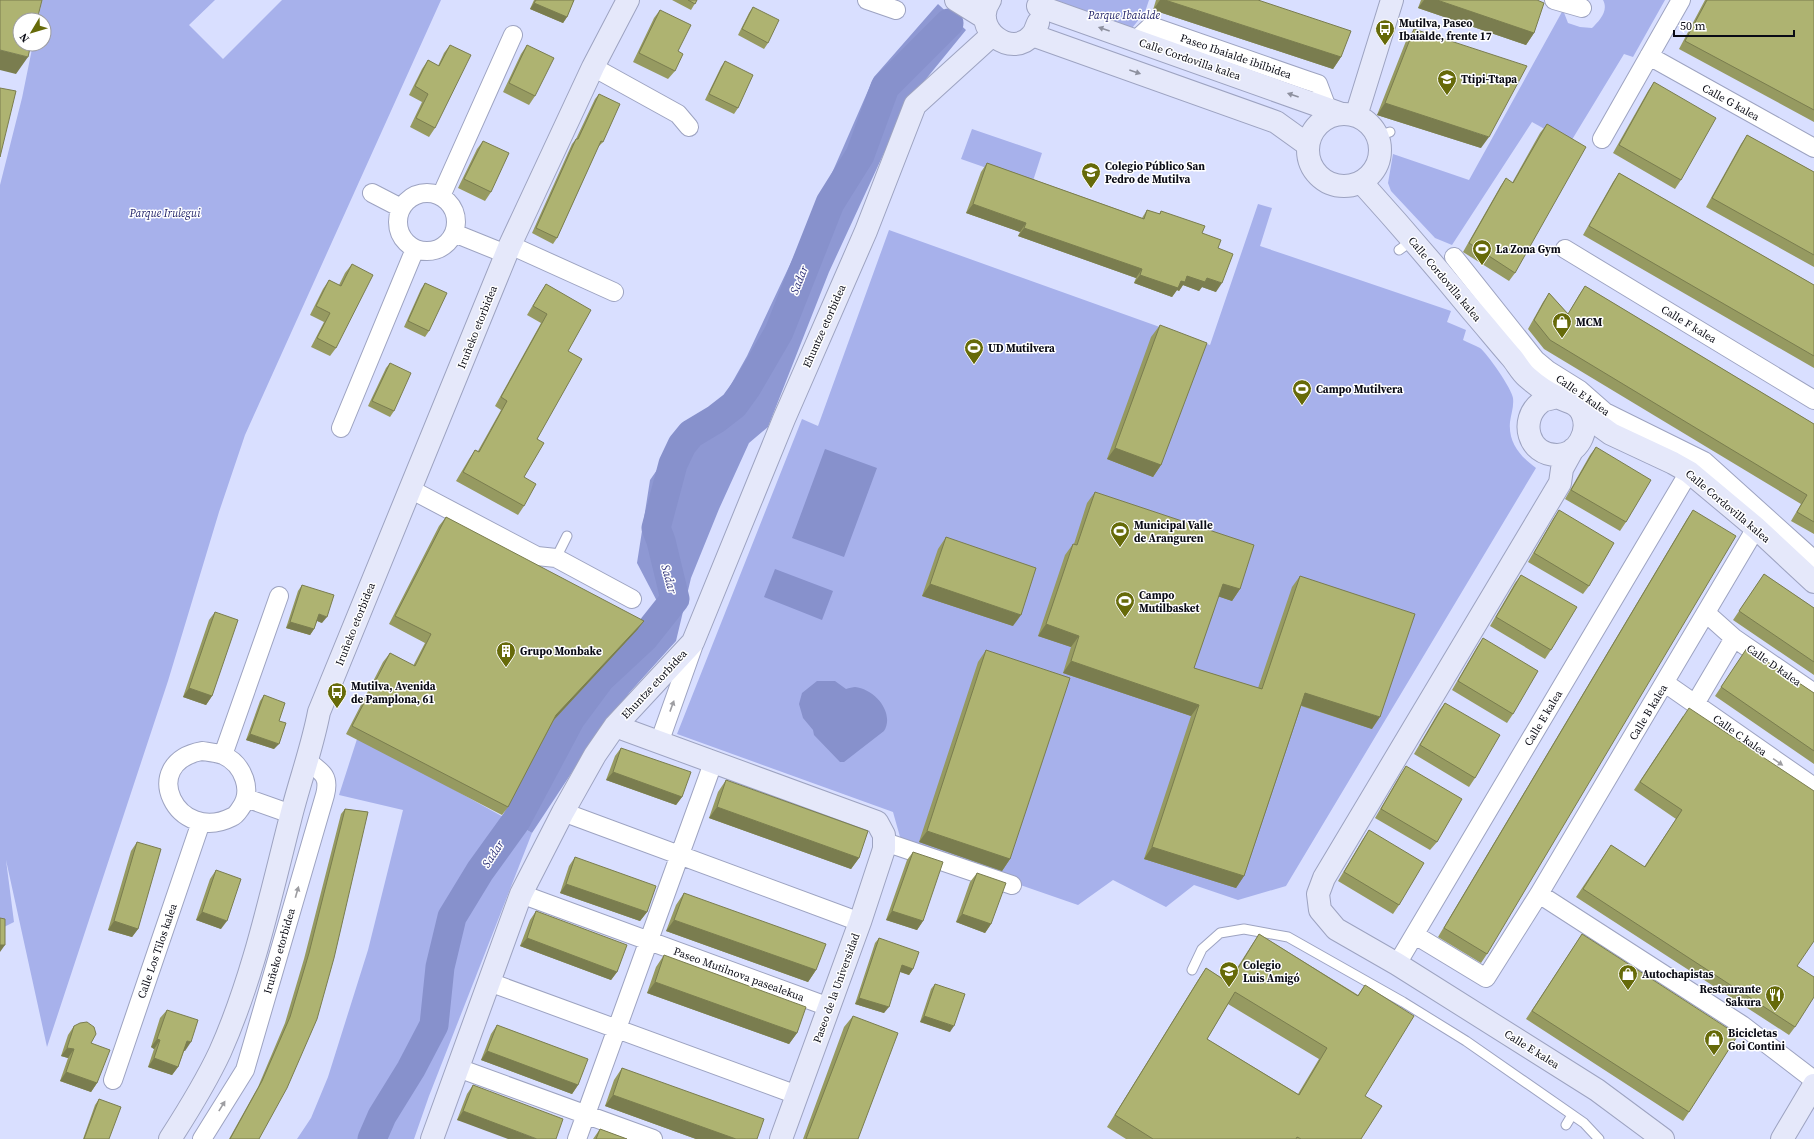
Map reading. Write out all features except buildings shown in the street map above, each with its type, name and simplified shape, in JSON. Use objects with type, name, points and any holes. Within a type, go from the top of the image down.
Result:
[{"type":"street","name":"Iruñeko etorbidea","points":[[170,1139],[184,1118],[220,1052],[244,991],[262,931],[291,814],[313,742],[319,712],[508,250],[593,67],[628,0]]},
{"type":"street","points":[[867,0],[896,10]]},
{"type":"street","points":[[956,0],[989,18],[1002,42],[1012,44],[1021,42],[1032,35],[1039,21],[1036,3]]},
{"type":"street","points":[[1342,113],[1375,131],[1384,134],[1380,144],[1379,161],[1373,172],[1362,183],[1352,186],[1337,186],[1320,177],[1310,161],[1308,145],[1316,127],[1328,118],[1342,113],[1392,0]]},
{"type":"street","points":[[1554,0],[1582,8]]},
{"type":"street","points":[[1602,139],[1681,0]]},
{"type":"street","name":"Calle Cordovilla kalea","points":[[1036,3],[1342,113]]},
{"type":"street","name":"Ehuntze etorbidea","points":[[659,743],[693,647],[693,642],[784,419],[866,231],[915,105],[989,18]]},
{"type":"street","points":[[441,196],[513,35]]},
{"type":"street","points":[[1032,35],[1276,122],[1308,145]]},
{"type":"street","name":"Calle G kalea","points":[[1648,56],[1814,148]]},
{"type":"street","points":[[593,67],[678,114],[689,127]]},
{"type":"street","name":"Calle Cordovilla kalea","points":[[1362,183],[1406,245],[1527,377],[1557,397]]},
{"type":"street","points":[[372,193],[401,208]]},
{"type":"street","points":[[431,193],[441,196],[452,207],[456,219],[454,233],[445,245],[434,250],[424,251],[415,249],[404,240],[399,230],[398,218],[401,208],[409,199],[416,195],[431,193]]},
{"type":"street","points":[[454,233],[508,250],[614,292]]},
{"type":"street","name":"Calle F kalea","points":[[1565,248],[1814,400]]},
{"type":"street","points":[[341,428],[415,249]]},
{"type":"street","name":"Calle E kalea","points":[[1454,257],[1536,360],[1548,370],[1580,390],[1605,412],[1704,461],[1814,560]]},
{"type":"street","name":"Calle Cordovilla kalea","points":[[1527,377],[1534,409]]},
{"type":"street","points":[[1577,445],[1585,428],[1582,413],[1573,402],[1557,397],[1541,402],[1531,413],[1528,425],[1529,436],[1535,446],[1546,453],[1558,455],[1577,445],[1611,434]]},
{"type":"street","name":"Calle Cordovilla kalea","points":[[1582,413],[1611,434],[1689,472],[1756,528],[1814,582]]},
{"type":"street","name":"Calle E kalea","points":[[1577,445],[1562,469],[1560,483],[1324,878],[1318,894],[1320,910],[1336,929],[1397,964],[1597,1090],[1663,1139]]},
{"type":"street","name":"Calle E kalea","points":[[1546,453],[1553,473],[1553,486],[1546,506]]},
{"type":"street","name":"Calle E kalea","points":[[1397,964],[1689,472]]},
{"type":"street","points":[[410,488],[537,556],[556,558],[632,599]]},
{"type":"street","name":"Calle B kalea","points":[[1415,935],[1486,978],[1539,894],[1756,528]]},
{"type":"street","points":[[223,755],[279,596]]},
{"type":"street","name":"Calle D kalea","points":[[1706,613],[1734,638],[1814,693]]},
{"type":"street","name":"Calle D kalea","points":[[1695,704],[1734,638]]},
{"type":"street","name":"Ehuntze etorbidea","points":[[615,726],[693,642]]},
{"type":"street","name":"Calle C kalea","points":[[1665,683],[1814,787]]},
{"type":"street","points":[[432,1139],[520,894],[595,755],[615,726],[877,822],[884,838],[1012,885]]},
{"type":"street","points":[[202,751],[223,755],[238,767],[246,781],[246,798],[234,817],[219,823],[201,822],[181,814],[171,800],[167,787],[170,772],[178,762],[189,754],[202,751]]},
{"type":"street","name":"Iruñeko etorbidea","points":[[202,1139],[245,1070],[325,795],[327,786],[325,775],[307,761]]},
{"type":"street","points":[[577,1139],[713,763]]},
{"type":"street","points":[[246,798],[291,814]]},
{"type":"street","points":[[563,812],[860,922]]},
{"type":"street","name":"Calle Los Tilos kalea","points":[[113,1080],[201,822]]},
{"type":"street","name":"Paseo de la Universidad","points":[[781,1139],[860,922],[884,849],[884,838]]},
{"type":"street","name":"Paseo Mutilnova pasealekua","points":[[520,894],[829,1007]]},
{"type":"street","points":[[1539,894],[1742,1025],[1814,1080]]},
{"type":"street","points":[[489,982],[797,1095]]},
{"type":"street","points":[[458,1068],[652,1139]]},
{"type":"street","points":[[1782,1139],[1814,1085]]},
{"type":"lane","points":[[556,558],[567,536]]},
{"type":"lane","points":[[1192,970],[1202,949],[1220,934],[1244,929],[1288,937],[1403,1002],[1466,1041],[1584,1123],[1599,1139]]},
{"type":"lane","points":[[1566,1125],[1572,1115]]},
{"type":"green space","name":"Parque Irulegui","points":[[42,0],[215,0],[189,25],[223,59],[282,0],[441,0],[245,435],[219,512],[168,681],[47,1047],[6,860],[14,922],[0,929],[0,185],[22,98],[31,52],[52,52],[52,12],[40,12]]},
{"type":"green space","name":"Parque Ibaialde","points":[[1042,0],[1149,0],[1145,12],[1128,33]]},
{"type":"green space","points":[[1603,0],[1665,0],[1633,57],[1624,54],[1570,143],[1532,122],[1452,245],[1435,238],[1391,191],[1388,183],[1393,154],[1469,180],[1563,10],[1568,23],[1580,27],[1592,28],[1604,12],[1605,4]]},
{"type":"green space","points":[[972,129],[1042,153],[1032,184],[961,159]]},
{"type":"green space","name":"Municipal Valle de Aranguren","points":[[1258,204],[1272,208],[1260,246],[1451,311],[1447,322],[1466,330],[1463,340],[1483,351],[1499,372],[1512,393],[1513,407],[1510,430],[1513,443],[1525,459],[1536,468],[1286,886],[1238,900],[1194,885],[1166,907],[1113,880],[1078,905],[902,844],[893,812],[677,734],[802,419],[818,426],[889,230],[1210,345]]},
{"type":"green space","points":[[358,736],[532,833],[429,1096],[414,1139],[297,1139],[311,1118],[328,1077],[368,950],[403,810],[339,795]]},
{"type":"shaded area","points":[[938,4],[966,30],[908,101],[829,272],[768,427],[749,443],[719,509],[691,578],[676,641],[630,692],[584,754],[532,833],[506,818],[556,730],[597,677],[640,634],[659,605],[637,563],[650,480],[684,431],[715,413],[747,356],[818,205],[874,77]]},
{"type":"shaded area","points":[[825,449],[877,468],[844,557],[792,538]]},
{"type":"shaded area","points":[[775,569],[833,591],[822,620],[764,597]]},
{"type":"shaded area","points":[[817,681],[835,681],[846,689],[855,687],[870,692],[881,703],[885,710],[887,724],[884,731],[844,762],[840,762],[814,735],[813,730],[803,718],[799,704],[802,693]]},
{"type":"waterway","name":"Sadar","points":[[372,1139],[382,1116],[411,1069],[434,1025],[440,967],[452,917],[480,871],[516,821],[571,718],[600,679],[644,638],[675,599],[661,541],[656,528],[673,464],[682,445],[691,434],[716,419],[734,405],[747,387],[779,332],[830,203],[860,155],[885,87],[949,23]]},
{"type":"place","name":"Mutilva, Paseo Ibaialde, frente 17","points":[[1385,46]]},
{"type":"place","name":"Ttipi-Ttapa","points":[[1447,96]]},
{"type":"place","name":"Colegio Público San Pedro de Mutilva","points":[[1091,189]]},
{"type":"place","name":"La Zona Gym","points":[[1482,266]]},
{"type":"place","name":"MCM","points":[[1562,339]]},
{"type":"place","name":"UD Mutilvera","points":[[974,365]]},
{"type":"place","name":"Campo Mutilvera","points":[[1302,406]]},
{"type":"place","name":"Municipal Valle de Aranguren","points":[[1120,548]]},
{"type":"place","name":"Campo Mutilbasket","points":[[1125,618]]},
{"type":"place","name":"Grupo Monbake","points":[[506,668]]},
{"type":"place","name":"Mutilva, Avenida de Pamplona, 61","points":[[337,709]]},
{"type":"place","name":"Colegio Luis Amigó","points":[[1229,988]]},
{"type":"place","name":"Autochapistas","points":[[1628,991]]},
{"type":"place","name":"Restaurante Sakura","points":[[1775,1012]]},
{"type":"place","name":"Bicicletas Goi Contini","points":[[1714,1056]]}]
